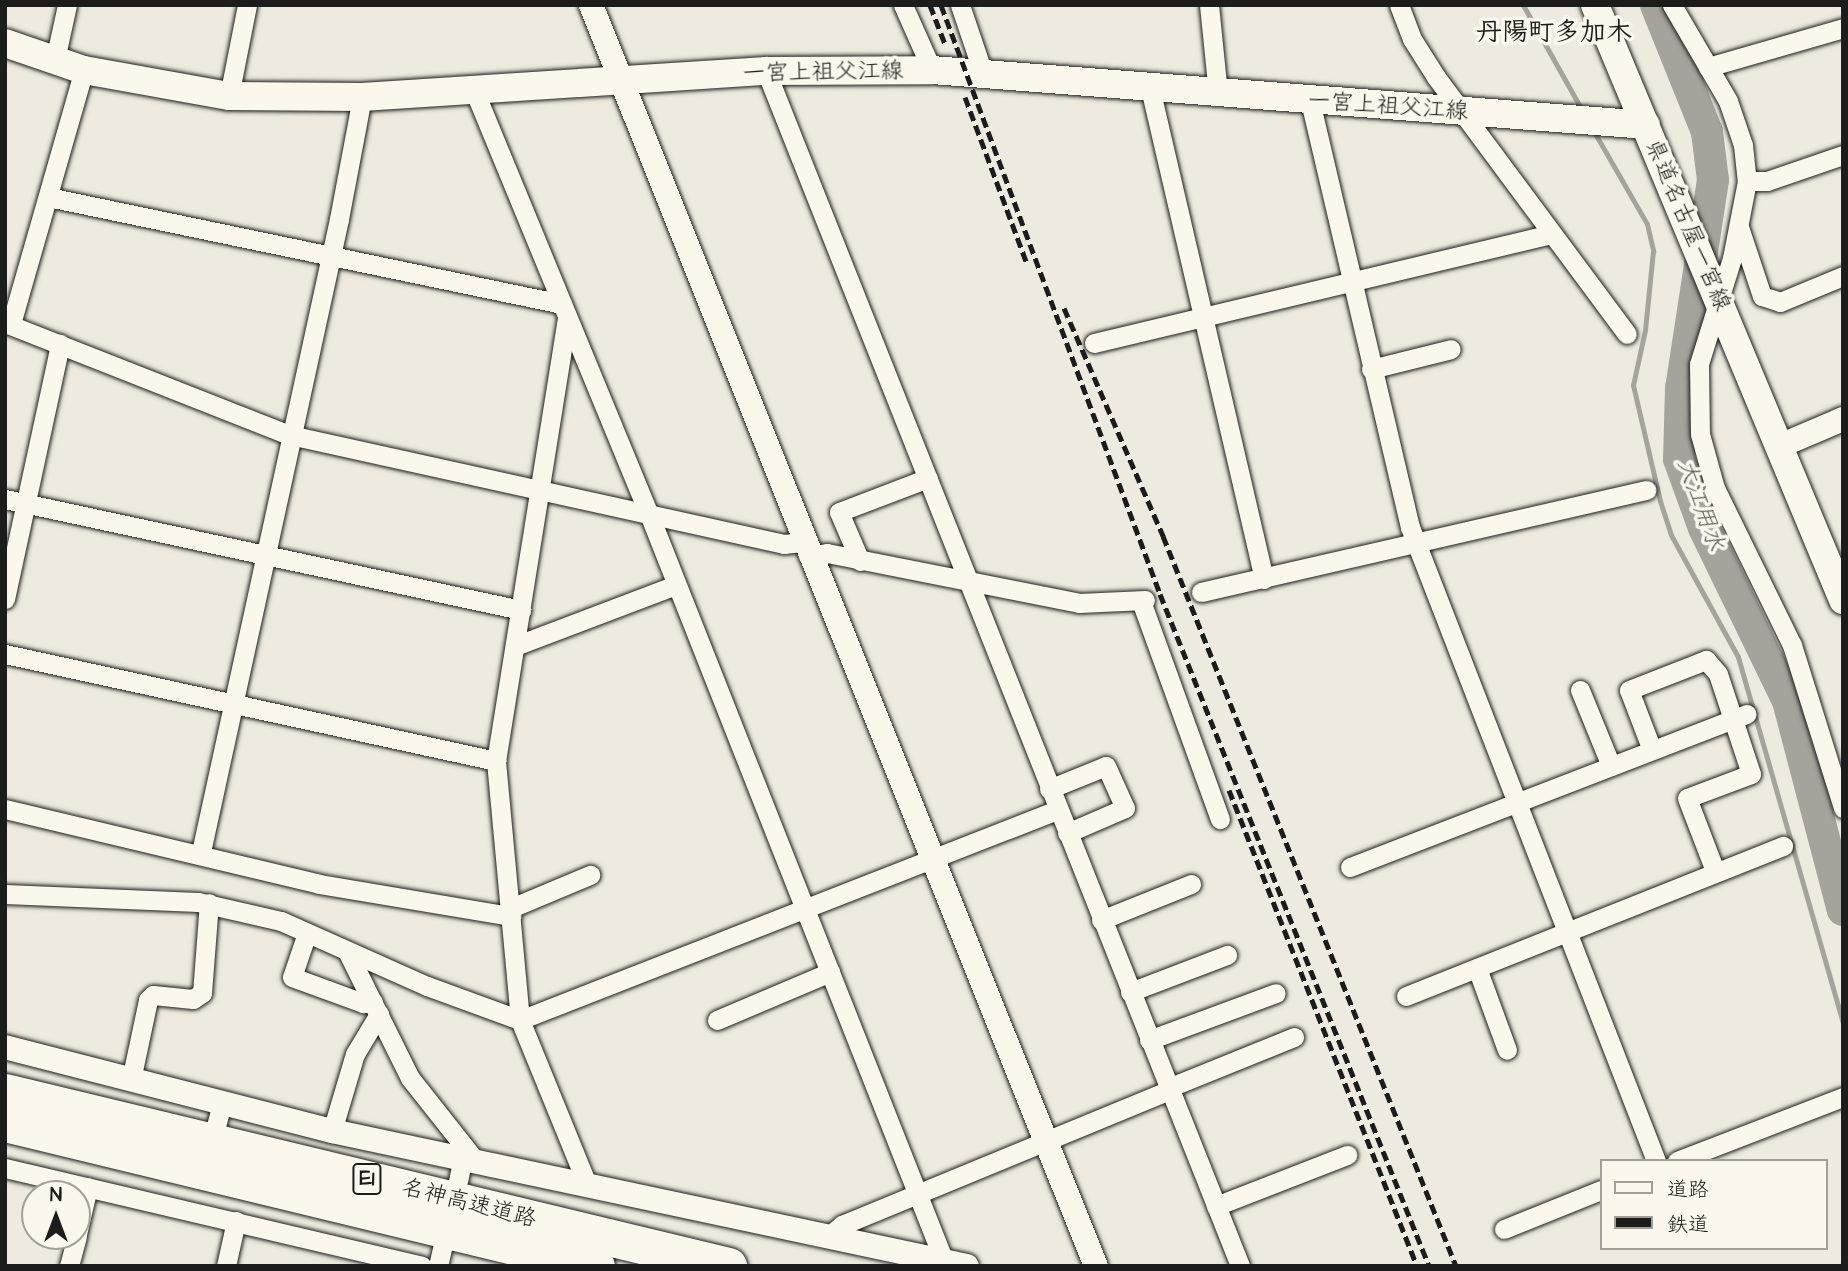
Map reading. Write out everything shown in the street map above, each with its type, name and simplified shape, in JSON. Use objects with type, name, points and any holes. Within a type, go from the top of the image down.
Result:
[{"type":"highway","name":"名神高速道路","points":[[5,1092],[728,1266]]},
{"type":"highway","name":"名神高速道路","points":[[5,1124],[596,1266]]},
{"type":"main road","name":"県道名古屋一宮線","points":[[1595,5],[1782,445],[1843,600]]},
{"type":"main road","name":"一宮上祖父江線","points":[[5,43],[84,70],[229,96],[362,97],[766,71],[932,70],[1150,89],[1646,125]]},
{"type":"street","points":[[55,60],[67,5]]},
{"type":"street","points":[[229,96],[247,5]]},
{"type":"street","points":[[591,5],[805,549],[932,856],[1096,1266]]},
{"type":"street","points":[[903,5],[932,70]]},
{"type":"street","points":[[960,5],[983,73]]},
{"type":"street","points":[[1209,5],[1218,94]]},
{"type":"street","points":[[1399,5],[1412,39],[1550,234],[1627,334]]},
{"type":"street","points":[[1672,5],[1728,101],[1743,145],[1747,181],[1738,226],[1716,292],[1699,364],[1700,434],[1715,488],[1792,645],[1843,808]]},
{"type":"street","points":[[1708,67],[1843,28]]},
{"type":"street","points":[[84,70],[8,323],[290,435],[860,561],[1079,603],[1143,601],[1220,818]]},
{"type":"street","points":[[766,71],[1240,1266]]},
{"type":"street","points":[[1150,89],[1264,579]]},
{"type":"street","points":[[474,90],[649,514],[830,972],[921,1193],[955,1263]]},
{"type":"street","points":[[201,852],[330,258],[362,97]]},
{"type":"street","points":[[1310,101],[1371,369],[1416,545],[1655,1159]]},
{"type":"street","points":[[1747,181],[1767,181],[1843,155]]},
{"type":"street","points":[[48,197],[564,311]]},
{"type":"street","points":[[1738,226],[1762,296],[1780,302],[1843,276]]},
{"type":"street","points":[[1094,343],[1550,234]]},
{"type":"street","points":[[564,311],[539,491],[496,761],[520,1020],[587,1184]]},
{"type":"street","points":[[5,599],[15,501],[60,344]]},
{"type":"street","points":[[1371,369],[1451,349]]},
{"type":"street","points":[[1782,445],[1843,419]]},
{"type":"street","points":[[860,561],[839,512],[928,478]]},
{"type":"street","points":[[1201,592],[1646,491]]},
{"type":"street","points":[[15,501],[521,610]]},
{"type":"street","points":[[514,646],[676,585]]},
{"type":"street","points":[[5,654],[496,761]]},
{"type":"street","points":[[1652,750],[1629,690],[1706,660],[1718,674],[1740,716],[1751,775],[1687,798],[1715,872]]},
{"type":"street","points":[[1580,690],[1611,766]]},
{"type":"street","points":[[1350,867],[1740,716]]},
{"type":"street","points":[[1049,789],[1106,766],[1125,808],[1067,833]]},
{"type":"street","points":[[5,809],[201,852],[319,884],[511,912],[590,876]]},
{"type":"street","points":[[5,894],[209,903],[281,921],[347,951],[520,1020],[805,911],[932,856],[1057,810]]},
{"type":"street","points":[[1406,996],[1783,846]]},
{"type":"street","points":[[1101,920],[1191,884]]},
{"type":"street","points":[[131,1080],[148,1000],[153,995],[193,999],[202,993],[209,903]]},
{"type":"street","points":[[307,933],[292,977],[376,1008]]},
{"type":"street","points":[[347,951],[410,1078],[465,1166]]},
{"type":"street","points":[[1130,992],[1227,955]]},
{"type":"street","points":[[1477,968],[1507,1050]]},
{"type":"street","points":[[717,1020],[830,972]]},
{"type":"street","points":[[1149,1040],[1276,993]]},
{"type":"street","points":[[332,1131],[355,1054],[376,1008]]},
{"type":"street","points":[[830,1235],[842,1225],[1294,1037]]},
{"type":"street","points":[[5,1047],[131,1080],[219,1114],[332,1131],[465,1166],[587,1184],[955,1263]]},
{"type":"street","points":[[1682,1159],[1843,1097]]},
{"type":"street","points":[[1216,1206],[1348,1155]]},
{"type":"street","points":[[5,1168],[57,1180]]},
{"type":"street","points":[[91,1188],[422,1266]]},
{"type":"street","points":[[197,1212],[202,1189]]},
{"type":"street","points":[[1504,1228],[1600,1191]]},
{"type":"street","points":[[226,1266],[236,1220]]},
{"type":"street","points":[[438,1266],[443,1244]]},
{"type":"waterway","points":[[1523,5],[1583,112]]},
{"type":"waterway","name":"大江用水","points":[[1656,5],[1707,132],[1713,180],[1681,388],[1679,459],[1704,528],[1788,701],[1843,910]]},
{"type":"waterway","points":[[1593,130],[1647,224],[1653,251],[1645,330],[1633,385],[1660,501],[1671,535],[1738,657],[1843,1022]]},
{"type":"railway","points":[[930,5],[945,44]]},
{"type":"railway","points":[[941,5],[1160,594],[1429,1266]]},
{"type":"railway","points":[[965,97],[1027,264]]},
{"type":"railway","points":[[1064,308],[1163,536],[1456,1266]]},
{"type":"railway","points":[[1229,790],[1417,1266]]},
{"type":"district","name":"丹陽町多加木","points":[[1554,33]]}]
